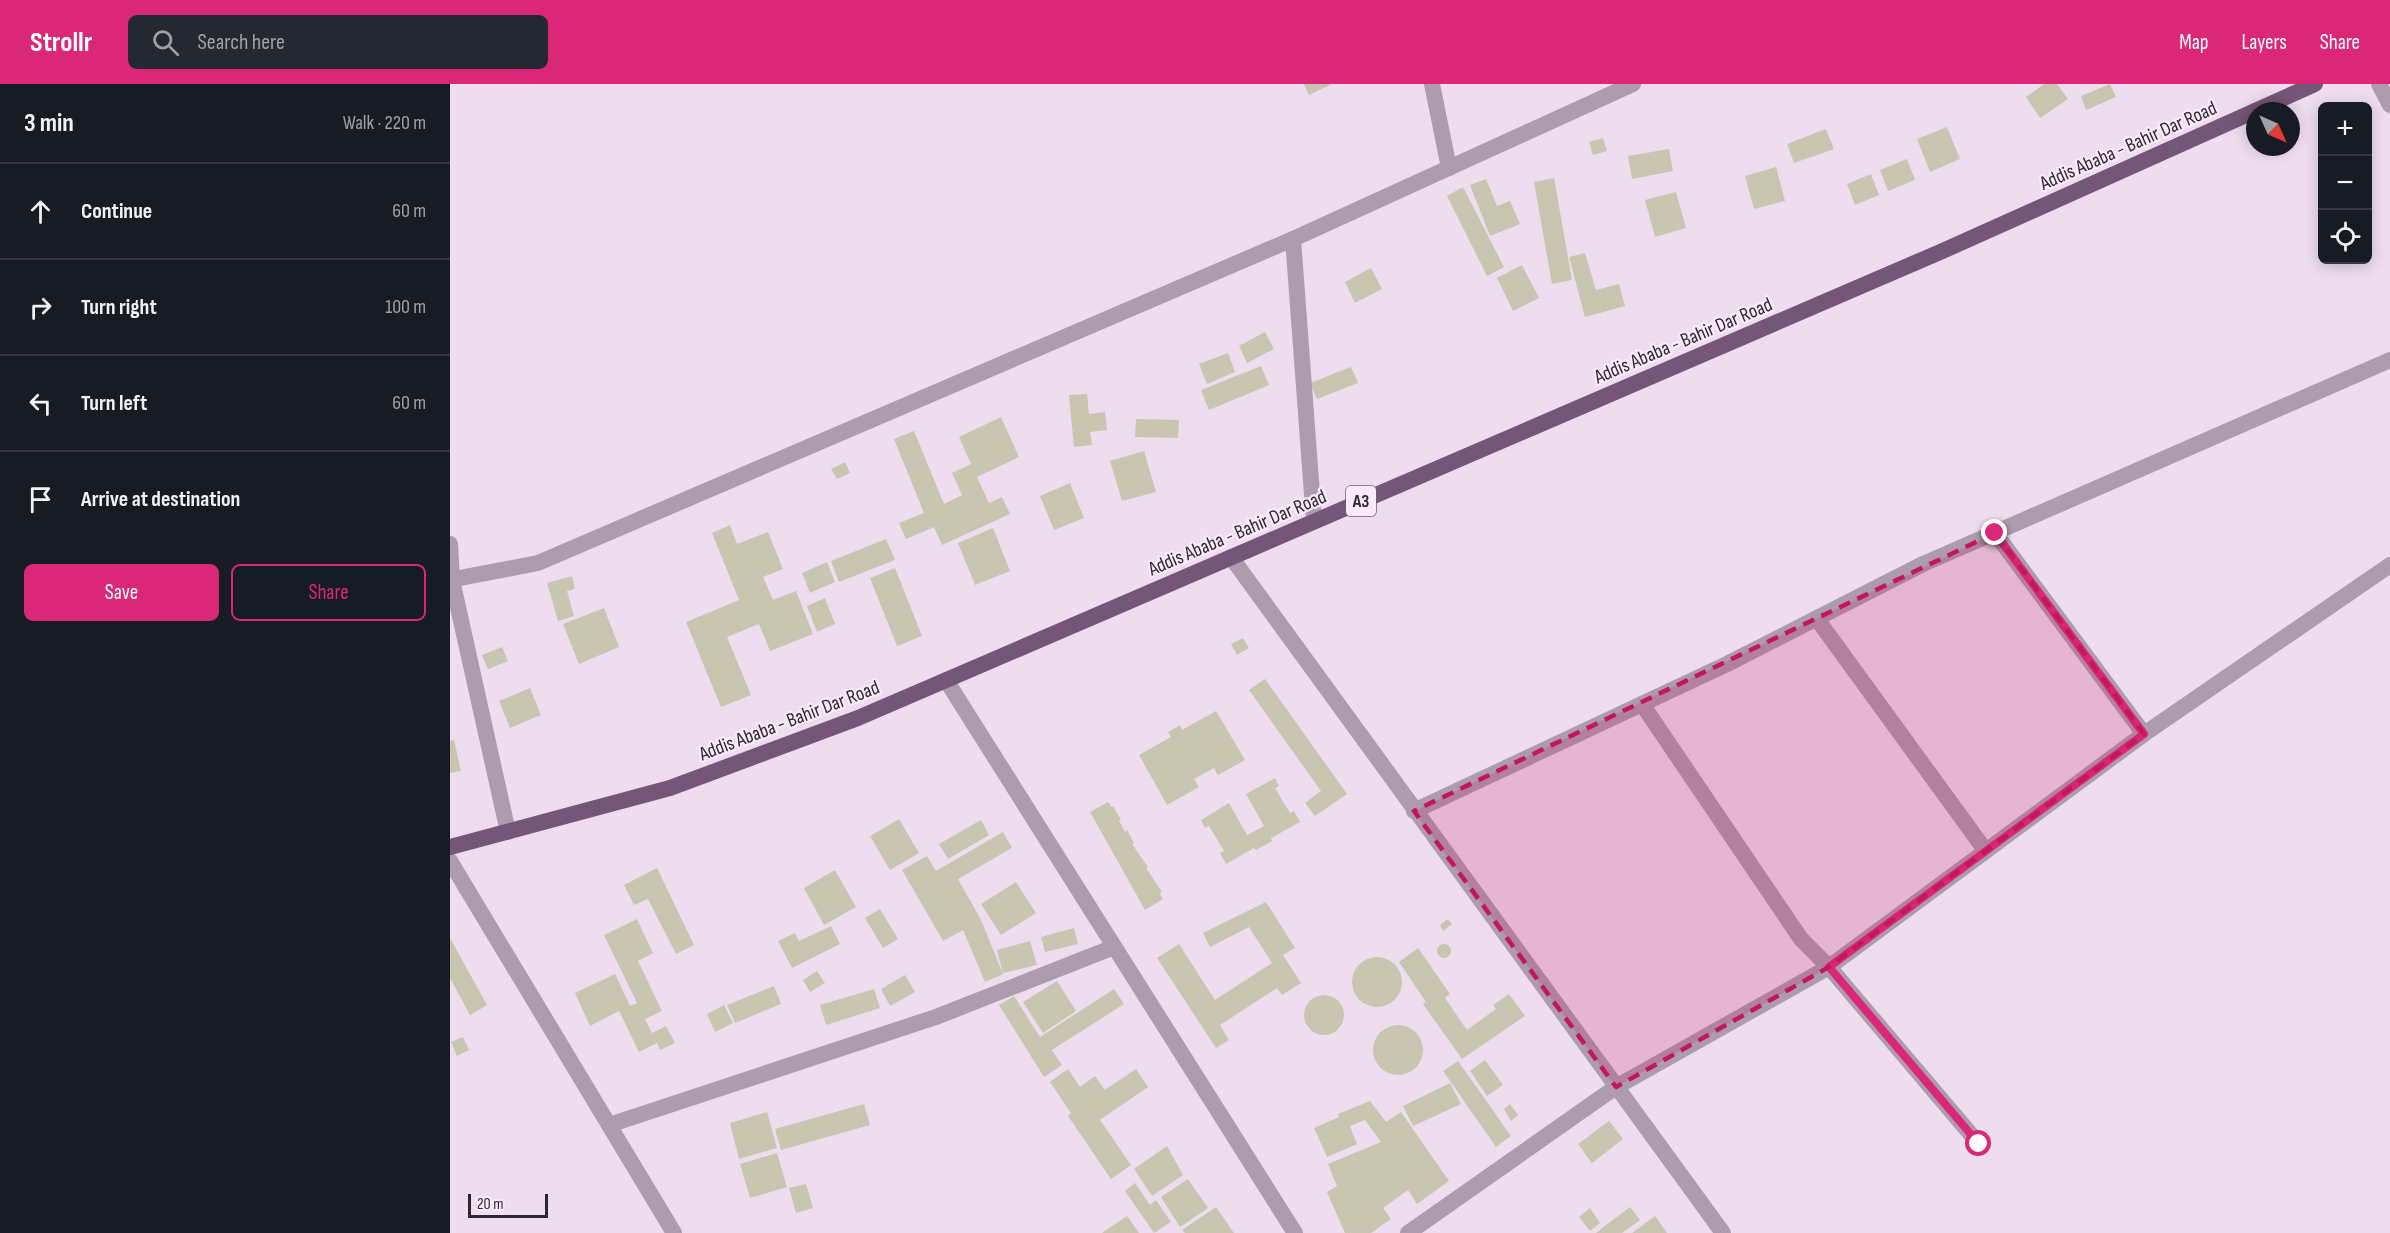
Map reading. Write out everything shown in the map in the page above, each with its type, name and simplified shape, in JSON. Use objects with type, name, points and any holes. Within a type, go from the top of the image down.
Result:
[{"type":"highway","name":"Addis Ababa - Bahir Dar Road","points":[[2275,102],[2316,84]]},
{"type":"highway","name":"Addis Ababa - Bahir Dar Road","points":[[450,847],[670,788],[858,717],[1927,258],[2246,115]]},
{"type":"street","points":[[1432,84],[1449,168]]},
{"type":"street","points":[[451,580],[538,563],[1293,239],[1633,84]]},
{"type":"street","points":[[2379,84],[2390,105]]},
{"type":"street","points":[[1293,239],[1314,521]]},
{"type":"street","points":[[1414,811],[1642,704],[1817,619],[1923,564],[2390,360]]},
{"type":"street","points":[[1995,533],[2144,734]]},
{"type":"street","points":[[450,544],[451,580],[508,832]]},
{"type":"street","points":[[1231,557],[1723,1233]]},
{"type":"street","points":[[1408,1233],[1616,1087],[1829,967],[2144,734],[2390,565]]},
{"type":"street","points":[[1817,619],[1985,850]]},
{"type":"street","points":[[946,680],[1295,1233]]},
{"type":"street","points":[[1642,704],[1801,939],[1829,967],[1979,1144]]},
{"type":"street","points":[[450,861],[674,1233]]},
{"type":"street","points":[[609,1125],[936,1017],[1114,947]]},
{"type":"highlighted area","points":[[1995,533],[2144,734],[1829,967],[1616,1087],[1414,811]]},
{"type":"building","points":[[1304,84],[1332,84],[1309,95]]},
{"type":"building","points":[[2044,84],[2057,84],[2068,99],[2040,118],[2026,97]]},
{"type":"building","points":[[2110,84],[2116,97],[2086,110],[2081,96]]},
{"type":"building","points":[[1947,127],[1960,159],[1930,172],[1917,139]]},
{"type":"building","points":[[1826,129],[1834,149],[1794,163],[1787,144]]},
{"type":"building","points":[[1603,138],[1607,151],[1593,155],[1589,142]]},
{"type":"building","points":[[1669,149],[1673,171],[1632,179],[1628,156]]},
{"type":"building","points":[[1907,159],[1915,180],[1888,191],[1880,170]]},
{"type":"building","points":[[1776,167],[1785,201],[1754,209],[1745,176]]},
{"type":"building","points":[[1871,174],[1879,195],[1855,205],[1847,184]]},
{"type":"building","points":[[1554,178],[1572,280],[1552,284],[1534,182]]},
{"type":"building","points":[[1486,179],[1497,206],[1510,201],[1520,224],[1490,236],[1470,185]]},
{"type":"building","points":[[1463,187],[1504,267],[1487,276],[1447,196]]},
{"type":"building","points":[[1676,192],[1686,228],[1655,237],[1645,200]]},
{"type":"building","points":[[1585,253],[1596,290],[1619,284],[1625,306],[1585,317],[1569,257]]},
{"type":"building","points":[[1522,265],[1539,298],[1513,311],[1497,278]]},
{"type":"building","points":[[1371,268],[1382,289],[1355,303],[1345,282]]},
{"type":"building","points":[[1265,332],[1274,349],[1247,363],[1239,346]]},
{"type":"building","points":[[1228,353],[1235,372],[1207,384],[1199,364]]},
{"type":"building","points":[[1261,366],[1269,385],[1209,410],[1201,390]]},
{"type":"building","points":[[1351,367],[1358,383],[1317,399],[1310,383]]},
{"type":"building","points":[[1087,394],[1089,414],[1105,412],[1107,430],[1090,432],[1092,445],[1074,447],[1069,395]]},
{"type":"building","points":[[1001,417],[1019,457],[977,477],[989,503],[1002,497],[1010,514],[942,545],[934,527],[906,539],[899,523],[924,513],[894,439],[914,431],[944,504],[962,495],[952,473],[971,464],[959,437]]},
{"type":"building","points":[[1136,419],[1179,420],[1178,438],[1135,437]]},
{"type":"building","points":[[1144,451],[1156,492],[1122,501],[1110,461]]},
{"type":"building","points":[[845,462],[850,473],[837,479],[831,469]]},
{"type":"building","points":[[1070,483],[1084,518],[1054,530],[1040,496]]},
{"type":"building","points":[[730,525],[737,544],[768,532],[783,569],[763,577],[773,600],[796,591],[813,634],[770,651],[759,624],[727,637],[751,695],[721,707],[686,622],[739,600],[712,533]]},
{"type":"building","points":[[993,528],[1010,571],[975,585],[958,543]]},
{"type":"building","points":[[886,539],[895,560],[839,582],[831,561]]},
{"type":"building","points":[[827,562],[835,582],[810,593],[802,573]]},
{"type":"building","points":[[895,568],[922,636],[897,646],[870,578]]},
{"type":"building","points":[[572,576],[575,589],[567,591],[574,616],[558,621],[547,583]]},
{"type":"building","points":[[825,598],[835,624],[817,632],[807,606]]},
{"type":"building","points":[[604,608],[619,647],[579,664],[563,624]]},
{"type":"building","points":[[1243,638],[1249,648],[1237,655],[1231,644]]},
{"type":"building","points":[[502,647],[508,661],[488,669],[482,655]]},
{"type":"building","points":[[1265,679],[1347,794],[1315,816],[1305,803],[1321,791],[1249,690]]},
{"type":"building","points":[[530,688],[541,715],[510,728],[499,701]]},
{"type":"building","points":[[1216,711],[1245,760],[1218,775],[1214,768],[1194,779],[1199,787],[1167,805],[1139,755],[1171,737],[1168,732],[1180,725],[1182,730]]},
{"type":"building","points":[[454,740],[461,771],[450,773],[450,741]]},
{"type":"building","points":[[1275,778],[1279,786],[1275,788],[1290,813],[1294,811],[1300,822],[1271,838],[1272,841],[1226,864],[1220,853],[1224,851],[1209,826],[1205,828],[1201,820],[1229,803],[1247,835],[1264,826],[1246,794]]},
{"type":"building","points":[[1108,802],[1111,807],[1113,806],[1125,832],[1127,830],[1134,843],[1132,844],[1162,892],[1160,894],[1163,899],[1145,910],[1090,812]]},
{"type":"building","points":[[899,819],[919,853],[890,870],[870,836]]},
{"type":"building","points":[[981,820],[989,835],[948,859],[939,844]]},
{"type":"building","points":[[1003,832],[1012,848],[958,879],[981,920],[1003,974],[985,982],[963,930],[943,941],[902,870],[927,856],[936,871]]},
{"type":"building","points":[[657,868],[694,945],[676,954],[648,899],[634,905],[624,885]]},
{"type":"building","points":[[835,870],[856,907],[824,925],[804,888]]},
{"type":"building","points":[[1016,882],[1036,913],[1001,935],[981,904]]},
{"type":"building","points":[[1266,902],[1295,948],[1283,955],[1301,983],[1282,995],[1277,988],[1220,1025],[1229,1040],[1216,1048],[1157,958],[1179,944],[1215,1000],[1272,963],[1249,927],[1210,947],[1203,933]]},
{"type":"building","points":[[880,909],[898,939],[883,948],[865,918]]},
{"type":"building","points":[[637,919],[653,953],[638,961],[662,1011],[645,1019],[652,1033],[666,1026],[675,1043],[660,1050],[657,1043],[639,1052],[619,1011],[590,1026],[575,993],[615,974],[630,1006],[637,1003],[604,935]]},
{"type":"building","points":[[1448,919],[1452,924],[1443,931],[1440,925]]},
{"type":"building","points":[[831,926],[840,944],[792,968],[778,941],[795,933],[799,941]]},
{"type":"building","points":[[1074,928],[1078,944],[1045,952],[1041,937]]},
{"type":"building","points":[[450,938],[487,1005],[470,1015],[450,978]]},
{"type":"building","points":[[1030,941],[1037,965],[1003,973],[997,950]]},
{"type":"building","points":[[1441,944],[1447,944],[1451,951],[1447,958],[1441,958],[1437,954],[1437,948]]},
{"type":"building","points":[[1418,948],[1450,994],[1445,998],[1467,1030],[1496,1009],[1493,1005],[1509,994],[1525,1016],[1462,1059],[1423,1004],[1426,1002],[1399,962]]},
{"type":"building","points":[[1377,957],[1395,964],[1402,982],[1395,1000],[1377,1007],[1359,1000],[1352,982],[1359,964]]},
{"type":"building","points":[[817,971],[825,983],[810,992],[803,980]]},
{"type":"building","points":[[905,975],[915,992],[890,1006],[881,989]]},
{"type":"building","points":[[1057,981],[1076,1011],[1043,1033],[1023,1002]]},
{"type":"building","points":[[774,986],[781,1004],[735,1023],[727,1005]]},
{"type":"building","points":[[874,989],[880,1008],[826,1025],[820,1005]]},
{"type":"building","points":[[1114,989],[1124,1004],[1052,1050],[1062,1065],[1044,1077],[999,1005],[1014,996],[1040,1037]]},
{"type":"building","points":[[1324,995],[1338,1001],[1344,1015],[1338,1029],[1324,1035],[1310,1029],[1304,1015],[1310,1001]]},
{"type":"building","points":[[724,1005],[733,1023],[715,1032],[707,1014]]},
{"type":"building","points":[[1398,1025],[1416,1032],[1423,1050],[1416,1068],[1398,1075],[1380,1068],[1373,1050],[1380,1032]]},
{"type":"building","points":[[463,1037],[469,1050],[457,1056],[451,1042]]},
{"type":"building","points":[[1485,1060],[1503,1085],[1487,1096],[1470,1071]]},
{"type":"building","points":[[1458,1061],[1511,1136],[1496,1147],[1443,1071]]},
{"type":"building","points":[[1068,1069],[1080,1087],[1095,1076],[1105,1090],[1136,1069],[1148,1087],[1100,1120],[1131,1165],[1111,1179],[1068,1116],[1071,1113],[1050,1082]]},
{"type":"building","points":[[1450,1083],[1461,1104],[1413,1126],[1403,1106]]},
{"type":"building","points":[[1370,1101],[1386,1122],[1401,1112],[1449,1181],[1417,1204],[1408,1190],[1383,1208],[1391,1219],[1371,1233],[1345,1233],[1327,1192],[1337,1186],[1328,1164],[1381,1142],[1365,1120],[1350,1126],[1357,1144],[1327,1157],[1314,1128],[1339,1117],[1338,1114]]},
{"type":"building","points":[[864,1104],[870,1125],[781,1150],[775,1129]]},
{"type":"building","points":[[1510,1104],[1518,1115],[1511,1121],[1504,1109]]},
{"type":"building","points":[[767,1112],[777,1148],[739,1159],[730,1123]]},
{"type":"building","points":[[1609,1121],[1623,1139],[1592,1163],[1578,1144]]},
{"type":"building","points":[[1167,1146],[1183,1175],[1152,1196],[1134,1169]]},
{"type":"building","points":[[777,1153],[787,1187],[750,1198],[740,1164]]},
{"type":"building","points":[[1188,1179],[1208,1208],[1180,1227],[1161,1197]]},
{"type":"building","points":[[1135,1183],[1150,1205],[1156,1200],[1171,1222],[1154,1233],[1125,1191]]},
{"type":"building","points":[[806,1184],[813,1208],[796,1213],[789,1188]]},
{"type":"building","points":[[1216,1207],[1234,1233],[1185,1233],[1182,1230]]},
{"type":"building","points":[[1630,1207],[1640,1220],[1622,1233],[1596,1233]]},
{"type":"building","points":[[1590,1208],[1600,1223],[1590,1231],[1579,1217]]},
{"type":"building","points":[[1127,1216],[1139,1233],[1102,1233]]},
{"type":"building","points":[[1655,1216],[1667,1233],[1632,1233]]},
{"type":"route","points":[[1979,1144],[1829,967],[2144,734],[1995,533]]}]
